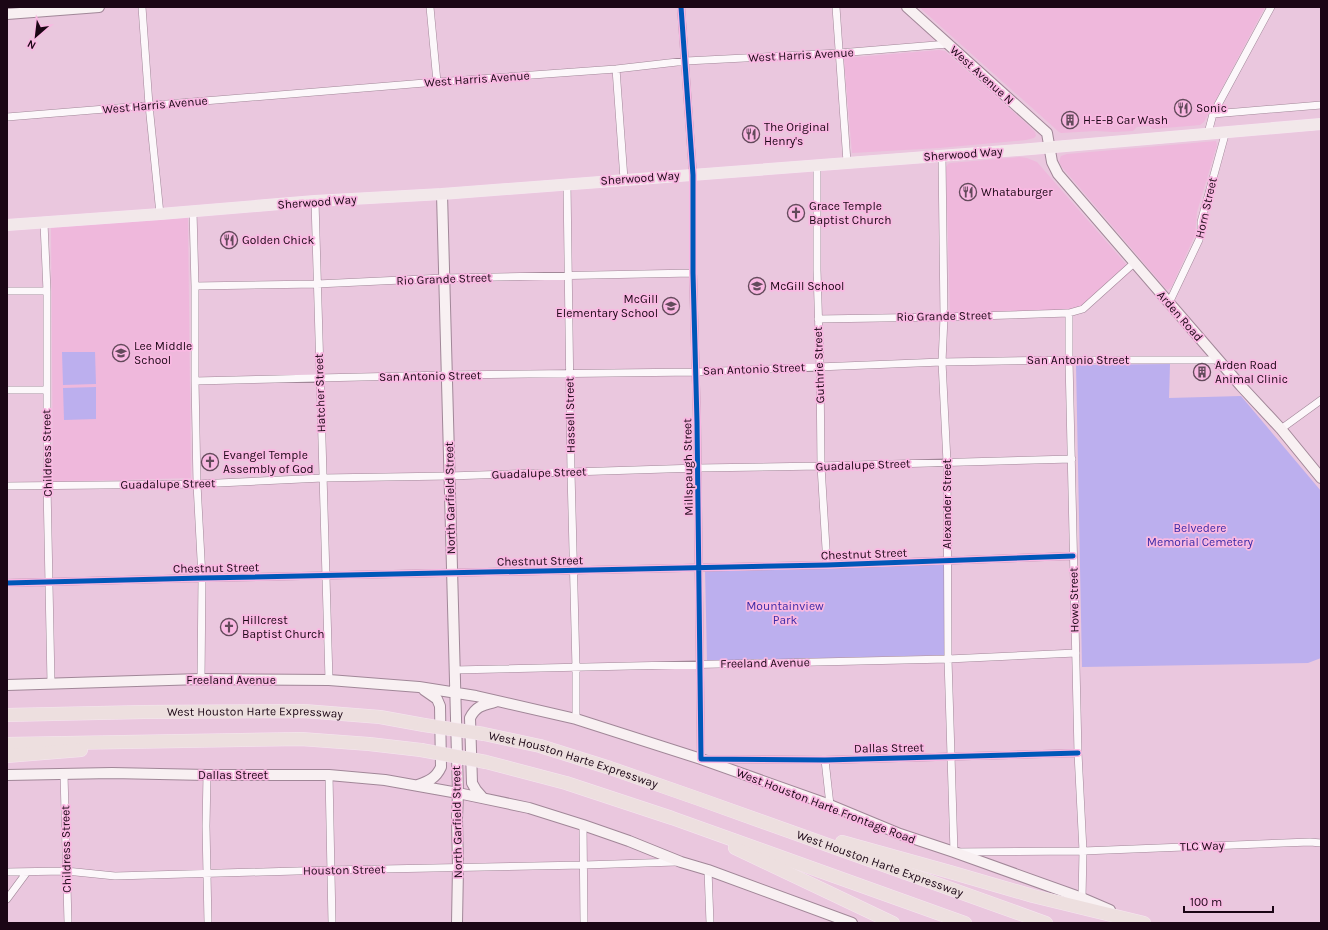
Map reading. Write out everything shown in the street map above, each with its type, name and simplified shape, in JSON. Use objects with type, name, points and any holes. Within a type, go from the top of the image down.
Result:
[{"type":"highway","points":[[7,706],[144,712]]},
{"type":"highway","name":"West Houston Harte Expressway","points":[[7,715],[304,711],[380,717],[484,734],[540,746],[610,768],[1046,923]]},
{"type":"highway","name":"West Houston Harte Expressway","points":[[7,744],[301,739],[369,744],[421,750],[486,762],[566,783],[672,818],[965,923]]},
{"type":"highway","points":[[7,756],[200,741]]},
{"type":"highway","points":[[699,799],[869,850],[1033,896],[1145,923]]},
{"type":"highway","points":[[672,818],[893,923]]},
{"type":"main road","points":[[7,14],[98,7]]},
{"type":"main road","name":"West Avenue N","points":[[906,7],[1046,132],[1050,147]]},
{"type":"main road","name":"Sherwood Way","points":[[7,225],[315,201],[442,194],[847,162],[942,156],[1208,132],[1321,124]]},
{"type":"main road","name":"Arden Road","points":[[1050,147],[1052,162],[1058,174],[1218,360],[1281,429],[1321,478]]},
{"type":"main road","name":"North Garfield Street","points":[[442,194],[458,793],[457,923]]},
{"type":"main road","name":"Freeland Avenue","points":[[7,685],[201,679],[329,680],[419,687],[455,693]]},
{"type":"main road","points":[[416,786],[434,778],[441,767],[440,706],[437,698],[419,687]]},
{"type":"main road","name":"West Houston Harte Frontage Road","points":[[455,693],[576,719],[701,759],[830,805],[900,834],[1082,898],[1145,923]]},
{"type":"main road","points":[[483,798],[472,783],[470,718],[474,710],[485,704],[497,701]]},
{"type":"main road","name":"Dallas Street","points":[[7,775],[112,773],[329,776],[386,780],[458,793]]},
{"type":"main road","points":[[458,793],[529,808],[583,825],[629,841],[681,862],[708,870],[833,920],[852,923]]},
{"type":"street","points":[[142,7],[149,105],[160,214]]},
{"type":"street","points":[[430,7],[437,82]]},
{"type":"street","name":"Millspaugh Street","points":[[681,7],[693,175],[692,273],[696,372],[700,567],[701,759]]},
{"type":"street","points":[[836,7],[838,53],[847,162]]},
{"type":"street","points":[[1208,132],[1213,114],[1271,7]]},
{"type":"street","name":"West Harris Avenue","points":[[7,117],[616,69],[686,61],[838,53],[948,44]]},
{"type":"street","points":[[616,69],[624,179]]},
{"type":"street","points":[[1213,114],[1321,104]]},
{"type":"street","name":"Horn Street","points":[[1169,303],[1200,240],[1201,222],[1226,131]]},
{"type":"street","name":"Alexander Street","points":[[942,156],[944,317],[942,362],[947,462],[948,659],[954,852]]},
{"type":"street","name":"Guthrie Street","points":[[817,165],[821,466],[827,565]]},
{"type":"street","name":"Hassell Street","points":[[567,184],[576,719]]},
{"type":"street","name":"Hatcher Street","points":[[315,201],[329,680]]},
{"type":"street","points":[[193,211],[197,484],[202,578],[201,679]]},
{"type":"street","name":"Childress Street","points":[[44,223],[48,291],[46,390],[51,684]]},
{"type":"street","points":[[1069,313],[1083,309],[1134,263]]},
{"type":"street","name":"Rio Grande Street","points":[[195,286],[317,284],[444,278],[692,273]]},
{"type":"street","points":[[7,291],[48,291]]},
{"type":"street","name":"Rio Grande Street","points":[[818,319],[1069,313]]},
{"type":"street","name":"Howe Street","points":[[1069,313],[1078,753],[1083,851],[1082,898]]},
{"type":"street","name":"San Antonio Street","points":[[195,381],[447,375],[696,372],[942,362],[1218,360]]},
{"type":"street","points":[[7,390],[46,390]]},
{"type":"street","points":[[1281,429],[1321,400]]},
{"type":"street","name":"Guadalupe Street","points":[[7,486],[197,484],[323,478],[1072,459]]},
{"type":"street","name":"Chestnut Street","points":[[7,583],[452,572],[827,565],[1073,556]]},
{"type":"street","name":"Freeland Avenue","points":[[454,670],[948,659],[1076,654]]},
{"type":"street","name":"Dallas Street","points":[[701,759],[825,760],[1078,753]]},
{"type":"street","points":[[825,760],[830,805]]},
{"type":"street","name":"Childress Street","points":[[64,774],[68,923]]},
{"type":"street","points":[[207,775],[206,826],[208,923]]},
{"type":"street","points":[[329,776],[332,923]]},
{"type":"street","points":[[583,825],[584,923]]},
{"type":"street","name":"TLC Way","points":[[1083,851],[1310,842],[1321,843]]},
{"type":"street","points":[[954,852],[1083,851]]},
{"type":"street","name":"Houston Street","points":[[7,872],[66,871],[115,876],[681,862]]},
{"type":"street","points":[[708,870],[710,923]]},
{"type":"street","points":[[7,899],[27,872]]},
{"type":"shaded area","points":[[919,7],[1265,7],[1204,122],[1200,125],[1153,129],[1149,126],[1137,127],[1133,131],[1061,133]]},
{"type":"shaded area","points":[[939,50],[945,51],[1028,125],[1035,132],[1036,136],[1026,140],[939,148],[852,153],[845,58]]},
{"type":"shaded area","points":[[1216,141],[1217,145],[1197,212],[1195,235],[1172,286],[1168,290],[1061,166],[1059,161],[1061,156],[1067,154]]},
{"type":"shaded area","points":[[1020,157],[1037,162],[1132,271],[1085,311],[950,314],[946,167],[950,163]]},
{"type":"shaded area","name":"Lee Middle School","points":[[188,218],[191,478],[53,482],[51,228]]},
{"type":"green space","points":[[62,352],[95,352],[96,384],[63,385]]},
{"type":"green space","name":"Belvedere Memorial Cemetery","points":[[1170,364],[1169,398],[1241,396],[1321,491],[1321,658],[1308,663],[1082,667],[1076,365]]},
{"type":"green space","points":[[96,387],[96,419],[64,420],[63,388]]},
{"type":"green space","name":"Mountainview Park","points":[[944,564],[946,655],[707,661],[705,569]]},
{"type":"cycle path","points":[[681,7],[693,175],[693,273],[697,422],[701,759],[825,760],[1078,753]]},
{"type":"cycle path","points":[[7,583],[827,565],[1073,556]]},
{"type":"place","name":"Sonic","points":[[1183,108]]},
{"type":"place","name":"H-E-B Car Wash","points":[[1070,120]]},
{"type":"place","name":"The Original Henry's","points":[[751,134]]},
{"type":"place","name":"Whataburger","points":[[968,192]]},
{"type":"place","name":"Grace Temple Baptist Church","points":[[796,213]]},
{"type":"place","name":"Golden Chick","points":[[229,240]]},
{"type":"place","name":"McGill School","points":[[757,286]]},
{"type":"place","name":"McGill Elementary School","points":[[671,306]]},
{"type":"place","name":"Lee Middle School","points":[[121,353]]},
{"type":"place","name":"Arden Road Animal Clinic","points":[[1202,372]]},
{"type":"place","name":"Evangel Temple Assembly of God","points":[[210,462]]},
{"type":"place","name":"Hillcrest Baptist Church","points":[[229,627]]}]
